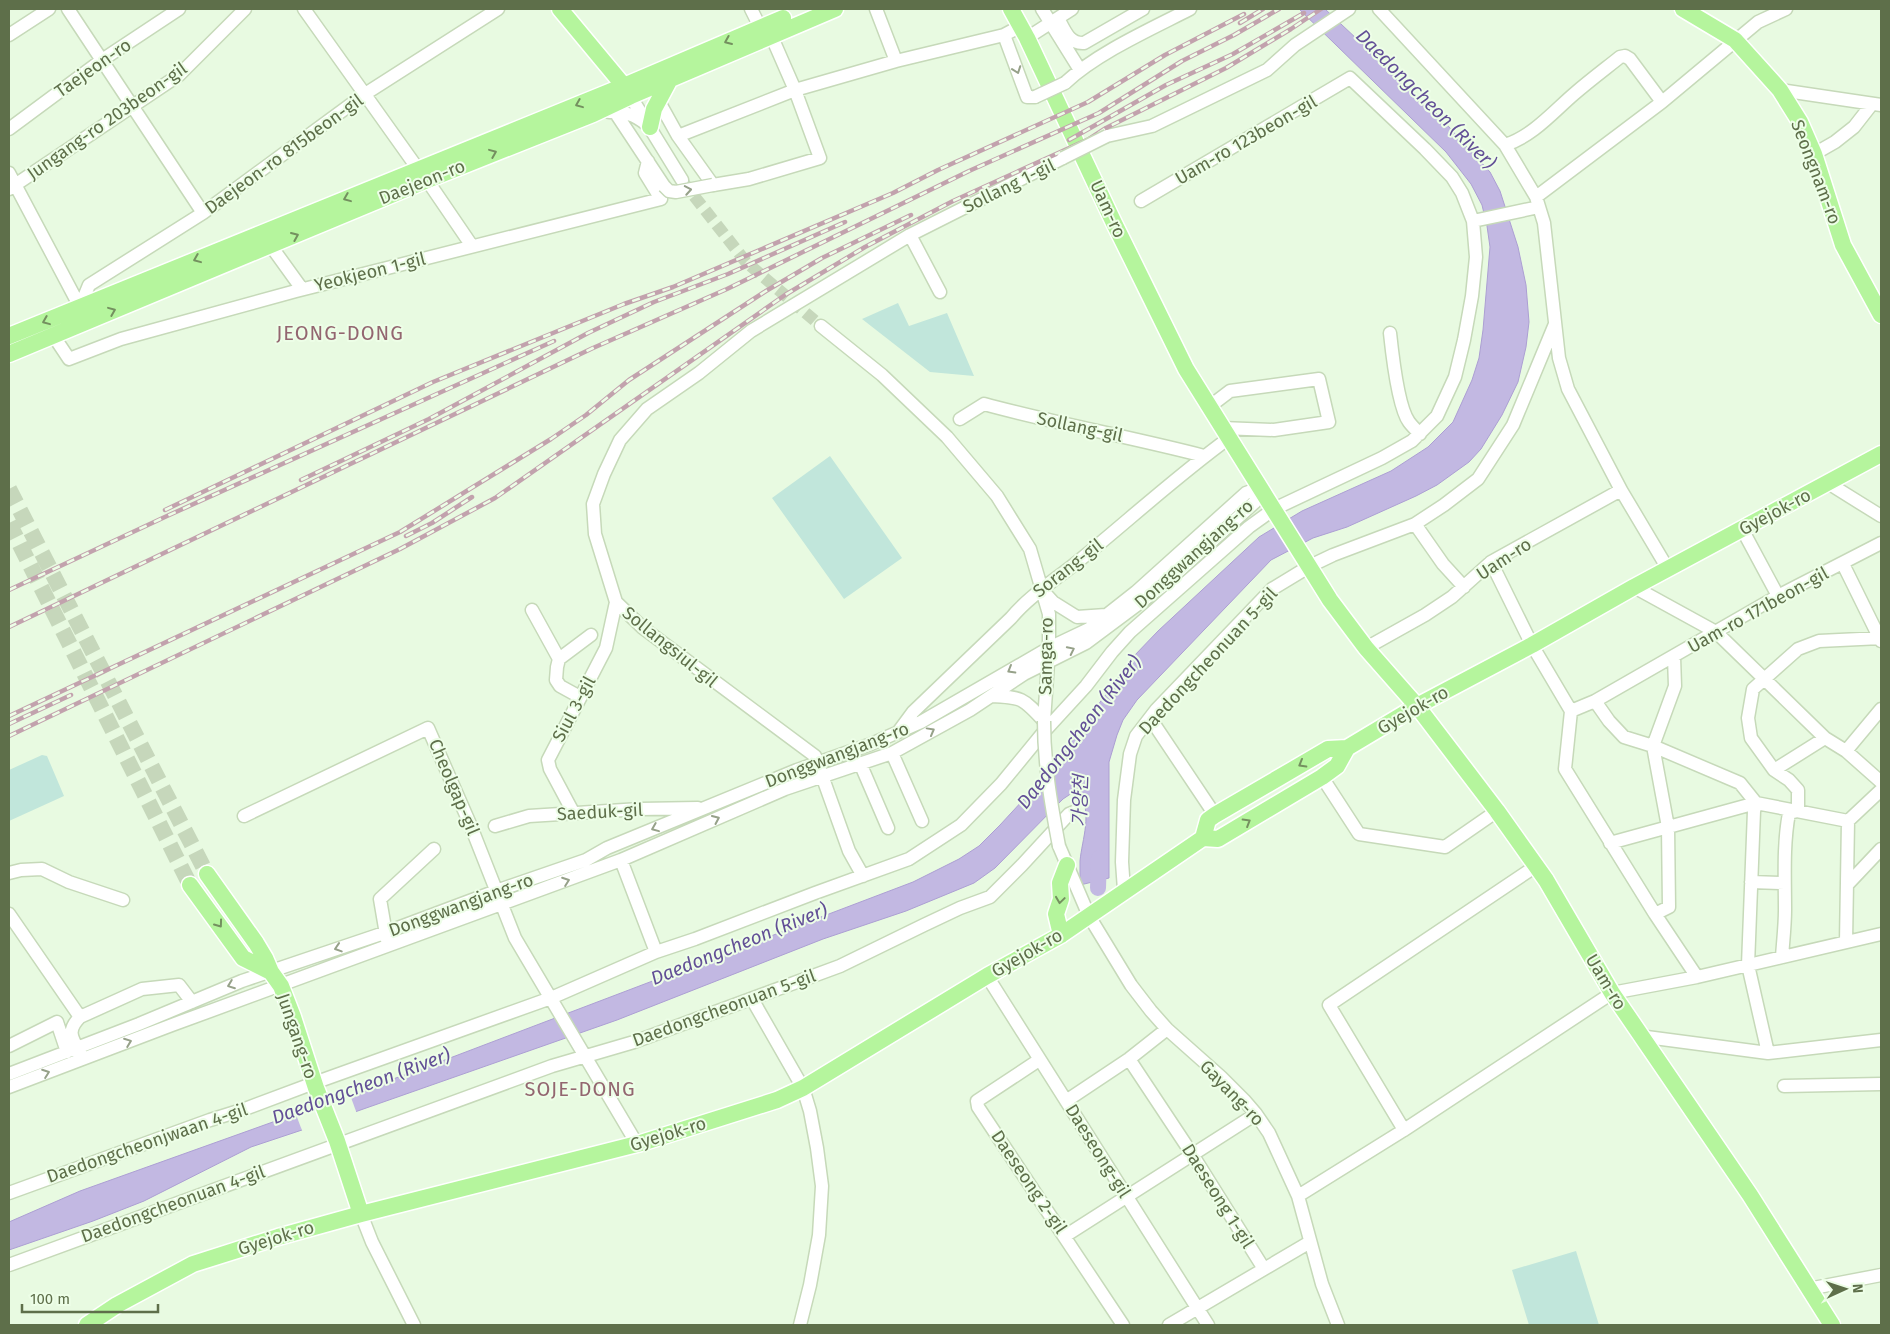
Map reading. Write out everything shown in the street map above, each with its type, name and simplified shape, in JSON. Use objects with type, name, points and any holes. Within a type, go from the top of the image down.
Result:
[{"type":"main road","points":[[560,9],[628,91]]},
{"type":"main road","name":"Daejeon-ro","points":[[12,353],[271,246],[423,174],[593,114],[628,91],[669,81],[806,9]]},
{"type":"main road","name":"Daejeon-ro","points":[[10,332],[80,307],[423,174],[628,91],[766,31],[835,9]]},
{"type":"main road","name":"Uam-ro","points":[[1011,9],[1024,32],[1140,278],[1186,369],[1225,433],[1330,600],[1366,648],[1417,706],[1497,811],[1546,880],[1639,1036],[1750,1195],[1832,1325]]},
{"type":"main road","name":"Seongnam-ro","points":[[1683,9],[1735,40],[1780,90],[1800,122],[1814,154],[1843,245],[1881,315]]},
{"type":"main road","points":[[650,127],[654,109],[669,81]]},
{"type":"main road","name":"Gyejok-ro","points":[[1202,838],[1208,820],[1215,815],[1328,749],[1347,748],[1417,706],[1881,454]]},
{"type":"main road","name":"Gyejok-ro","points":[[87,1325],[117,1305],[193,1264],[278,1237],[361,1214],[638,1144],[777,1100],[803,1088],[987,976],[1061,935],[1202,838],[1218,839],[1322,777],[1337,766],[1347,748]]},
{"type":"main road","points":[[1061,935],[1056,914],[1061,899],[1060,883],[1067,865]]},
{"type":"main road","name":"Jungang-ro","points":[[207,874],[256,943],[271,972],[281,986],[361,1214]]},
{"type":"main road","name":"Jungang-ro","points":[[190,885],[243,958],[271,972]]},
{"type":"street","points":[[9,35],[49,9]]},
{"type":"street","points":[[68,9],[204,213]]},
{"type":"street","name":"Taejeon-ro","points":[[9,129],[102,60],[179,9]]},
{"type":"street","name":"Jungang-ro 203beon-gil","points":[[12,187],[179,75],[245,9]]},
{"type":"street","points":[[304,9],[423,174],[472,246]]},
{"type":"street","name":"Daejeon-ro 815beon-gil","points":[[80,307],[89,285],[204,213],[365,94],[498,9]]},
{"type":"street","points":[[615,112],[669,191],[676,192],[749,179],[820,158],[795,90],[766,31],[751,9]]},
{"type":"street","points":[[876,9],[896,61]]},
{"type":"street","points":[[1042,9],[1068,38],[1076,44],[1084,44],[1143,9]]},
{"type":"street","points":[[678,136],[795,90],[896,61],[1024,32],[1054,21],[1072,9]]},
{"type":"street","points":[[1004,35],[1027,97],[1035,97],[1065,83],[1080,70],[1150,29],[1190,9]]},
{"type":"street","name":"Sollang 1-gil","points":[[751,331],[910,235],[1107,136],[1152,126],[1267,70],[1295,45],[1349,9]]},
{"type":"street","points":[[1378,9],[1505,145],[1537,202],[1544,223],[1555,324],[1560,358],[1568,389],[1621,490],[1668,569]]},
{"type":"street","points":[[1473,220],[1537,202],[1758,22],[1786,9]]},
{"type":"street","points":[[1054,21],[1080,70]]},
{"type":"street","points":[[1505,145],[1515,142],[1544,121],[1620,57],[1630,58],[1662,102]]},
{"type":"street","name":"Uam-ro 123beon-gil","points":[[1141,201],[1350,78]]},
{"type":"street","name":"Daedongcheonjwaan 4-gil","points":[[9,1192],[552,1000],[656,952],[694,940],[908,859],[961,825],[1001,784],[1130,632],[1248,527],[1274,509],[1382,458],[1412,441],[1438,416],[1455,377],[1464,340],[1476,257],[1473,220],[1462,193],[1452,177],[1350,78]]},
{"type":"street","points":[[1780,90],[1877,104]]},
{"type":"street","points":[[628,91],[682,180]]},
{"type":"street","points":[[658,100],[678,136],[714,185]]},
{"type":"street","points":[[1814,154],[1835,142],[1854,127],[1877,104]]},
{"type":"street","points":[[593,114],[615,112],[634,114],[650,127]]},
{"type":"street","name":"Yeokjeon 1-gil","points":[[53,335],[69,359],[121,339],[302,289],[661,199],[645,173],[648,161]]},
{"type":"street","points":[[9,173],[12,187],[80,307]]},
{"type":"street","points":[[910,235],[940,292]]},
{"type":"street","points":[[271,246],[302,289]]},
{"type":"street","name":"Daedongcheonuan 5-gil","points":[[1124,890],[1122,862],[1124,800],[1130,754],[1136,736],[1150,718],[1272,589],[1310,566],[1358,544],[1414,524],[1444,505],[1478,479],[1513,425],[1555,324]]},
{"type":"street","name":"Samga-ro","points":[[821,326],[882,375],[947,437],[997,496],[1030,549],[1049,614],[1049,648],[1044,721],[1044,755],[1048,790],[1059,846],[1089,916]]},
{"type":"street","name":"Sollangsiul-gil","points":[[751,331],[699,374],[647,408],[620,440],[604,474],[593,504],[595,534],[616,602],[643,628],[814,756],[849,851],[863,876]]},
{"type":"street","points":[[1390,333],[1392,361],[1404,412],[1408,422],[1420,434]]},
{"type":"street","points":[[1209,407],[1230,391],[1319,379],[1329,422],[1274,430],[1225,433]]},
{"type":"street","name":"Sollang-gil","points":[[960,419],[984,404],[1014,413],[1150,442],[1204,456]]},
{"type":"street","name":"Sorang-gil","points":[[899,732],[912,712],[1011,618],[1023,603],[1042,590],[1204,456],[1225,433]]},
{"type":"street","points":[[1828,483],[1881,516]]},
{"type":"street","name":"Donggwangjang-ro","points":[[9,1087],[76,1053],[242,981],[384,933],[586,860],[607,848],[797,770],[818,764],[921,722],[1049,648],[1089,629],[1136,592],[1246,493],[1260,488]]},
{"type":"street","name":"Donggwangjang-ro","points":[[9,1074],[172,1025],[389,947],[621,860],[784,789],[892,753],[970,710],[1024,674],[1086,643],[1161,587],[1255,502],[1260,488]]},
{"type":"street","name":"Uam-ro","points":[[1366,648],[1425,615],[1452,597],[1491,562],[1621,490]]},
{"type":"street","points":[[1414,524],[1443,564],[1464,586]]},
{"type":"street","points":[[1742,529],[1778,596]]},
{"type":"street","name":"Uam-ro 171beon-gil","points":[[1571,711],[1595,702],[1778,596],[1881,543]]},
{"type":"street","points":[[1491,562],[1532,645],[1571,711],[1565,769],[1655,914],[1697,977]]},
{"type":"street","name":"Uam-ro 171beon-gil","points":[[1843,564],[1881,639]]},
{"type":"street","points":[[1634,587],[1716,632],[1825,738],[1846,751],[1881,782]]},
{"type":"street","points":[[1042,590],[1053,602],[1077,617],[1106,615]]},
{"type":"street","name":"Siul 3-gil","points":[[573,812],[550,769],[548,760],[606,648],[616,602]]},
{"type":"street","points":[[532,610],[560,659]]},
{"type":"street","points":[[580,697],[560,686],[556,680],[556,666],[560,659],[591,636]]},
{"type":"street","points":[[1798,812],[1798,790],[1789,780],[1774,770],[1751,738],[1748,718],[1753,689],[1798,648],[1818,641],[1881,639]]},
{"type":"street","name":"Uam-ro 171beon-gil","points":[[1653,746],[1674,686],[1674,657]]},
{"type":"street","points":[[991,696],[1015,696],[1030,705],[1044,721]]},
{"type":"street","points":[[1595,702],[1624,737],[1653,746],[1740,783],[1756,803]]},
{"type":"street","points":[[1846,751],[1881,709]]},
{"type":"street","points":[[1150,718],[1215,815]]},
{"type":"street","name":"Cheolgap-gil","points":[[244,816],[428,728],[470,824],[515,938],[584,1054]]},
{"type":"street","points":[[1774,770],[1825,738]]},
{"type":"street","points":[[1653,746],[1668,827],[1670,886],[1669,907],[1655,914]]},
{"type":"street","points":[[892,753],[922,821]]},
{"type":"street","points":[[860,763],[888,828]]},
{"type":"street","points":[[1322,777],[1359,834],[1445,847],[1497,811]]},
{"type":"street","points":[[1846,942],[1848,821],[1881,790]]},
{"type":"street","points":[[1610,843],[1756,803],[1848,821]]},
{"type":"street","points":[[1756,803],[1754,811],[1748,965],[1768,1053]]},
{"type":"street","name":"Saeduk-gil","points":[[495,826],[529,816],[573,812],[705,808]]},
{"type":"street","name":"Daedongcheonuan 5-gil","points":[[337,1143],[584,1054],[634,1042],[840,966],[933,920],[990,897],[1069,814],[1074,812]]},
{"type":"street","points":[[1782,957],[1785,912],[1786,833],[1789,813],[1798,812]]},
{"type":"street","points":[[389,947],[384,933],[380,899],[434,849]]},
{"type":"street","points":[[1847,885],[1881,850]]},
{"type":"street","points":[[621,860],[656,952]]},
{"type":"street","points":[[1404,1130],[1329,1005],[1536,866]]},
{"type":"street","points":[[9,873],[21,870],[42,869],[69,882],[123,900]]},
{"type":"street","points":[[1751,882],[1784,883]]},
{"type":"street","points":[[9,914],[80,1017]]},
{"type":"street","name":"Gayang-ro","points":[[1089,916],[1132,985],[1151,1011],[1167,1029],[1221,1077],[1256,1114],[1270,1133],[1298,1196],[1322,1284],[1338,1325]]},
{"type":"street","points":[[1298,1196],[1404,1130],[1612,993],[1697,977],[1881,934]]},
{"type":"street","name":"Daeseong-gil","points":[[987,976],[1208,1325]]},
{"type":"street","points":[[76,1053],[70,1032],[80,1017],[142,989],[179,985],[192,1002]]},
{"type":"street","points":[[752,999],[803,1088],[810,1112],[822,1186],[817,1251],[800,1325]]},
{"type":"street","points":[[9,1046],[57,1022],[76,1053]]},
{"type":"street","points":[[1066,1101],[1128,1060],[1167,1029]]},
{"type":"street","points":[[1639,1036],[1768,1053],[1881,1040]]},
{"type":"street","points":[[584,1054],[638,1144]]},
{"type":"street","name":"Daeseong 2-gil","points":[[1039,1060],[977,1101],[978,1107],[1123,1325]]},
{"type":"street","name":"Daeseong 1-gil","points":[[1128,1060],[1192,1154],[1264,1269]]},
{"type":"street","points":[[1784,1086],[1881,1084]]},
{"type":"street","points":[[1065,1236],[1256,1114]]},
{"type":"street","name":"Daedongcheonuan 4-gil","points":[[9,1265],[337,1143]]},
{"type":"street","points":[[361,1214],[372,1242],[414,1325]]},
{"type":"street","points":[[1169,1325],[1310,1242]]},
{"type":"street","points":[[1808,1289],[1881,1275]]},
{"type":"shaded area","points":[[898,303],[909,326],[947,313],[974,376],[930,372],[862,319]]},
{"type":"shaded area","points":[[830,456],[902,558],[844,599],[772,498]]},
{"type":"shaded area","points":[[42,755],[47,756],[64,796],[9,821],[9,770]]},
{"type":"shaded area","points":[[1576,1251],[1599,1325],[1529,1325],[1512,1270]]},
{"type":"water","name":"Daedongcheon (River)","points":[[1299,9],[1325,9],[1440,117],[1490,172],[1500,191],[1518,247],[1526,285],[1529,322],[1526,347],[1518,382],[1502,415],[1481,449],[1469,462],[1437,485],[1416,496],[1347,527],[1313,538],[1271,560],[1137,700],[1123,720],[1109,762],[1109,878],[1080,885],[1080,861],[1086,817],[1083,800],[1079,792],[1072,793],[1063,799],[995,868],[974,883],[906,911],[823,939],[617,1020],[251,1147],[144,1201],[9,1250],[9,1222],[80,1191],[421,1069],[913,882],[959,859],[979,846],[1048,773],[1134,656],[1158,631],[1259,537],[1302,511],[1391,471],[1428,447],[1453,422],[1472,380],[1479,358],[1490,247],[1482,205],[1471,184],[1446,152]]},
{"type":"pier","points":[[349,1092],[357,1114],[303,1133],[295,1112]]},
{"type":"waterway","name":"가양천","points":[[1098,888],[1099,858]]},
{"type":"tunnel","points":[[683,182],[746,262],[821,326]]},
{"type":"tunnel","points":[[9,489],[207,874]]},
{"type":"tunnel","points":[[9,523],[190,885]]},
{"type":"railway","points":[[1240,23],[1263,9]]},
{"type":"railway","points":[[9,627],[593,348],[727,289],[969,171],[1099,113],[1182,61],[1234,35],[1279,9]]},
{"type":"railway","points":[[9,736],[400,549],[495,498],[785,295],[865,247],[953,201],[1089,139],[1106,128],[1226,68],[1321,9]]},
{"type":"railway","points":[[1069,140],[1166,85],[1233,54],[1304,13]]},
{"type":"railway","points":[[165,510],[433,382],[624,304],[673,287],[893,193],[938,170],[1088,102],[1165,55],[1244,14]]},
{"type":"railway","points":[[9,716],[400,532],[551,439],[586,415],[629,380],[766,291],[822,258],[911,215]]},
{"type":"railway","points":[[301,480],[429,419],[588,333],[654,302],[728,274],[845,222]]},
{"type":"railway","points":[[9,590],[167,516],[554,341]]},
{"type":"railway","points":[[406,536],[432,523],[472,497]]},
{"type":"railway","points":[[9,724],[71,695]]},
{"type":"district","name":"JEONG-DONG","points":[[340,333]]},
{"type":"district","name":"SOJE-DONG","points":[[580,1089]]}]
